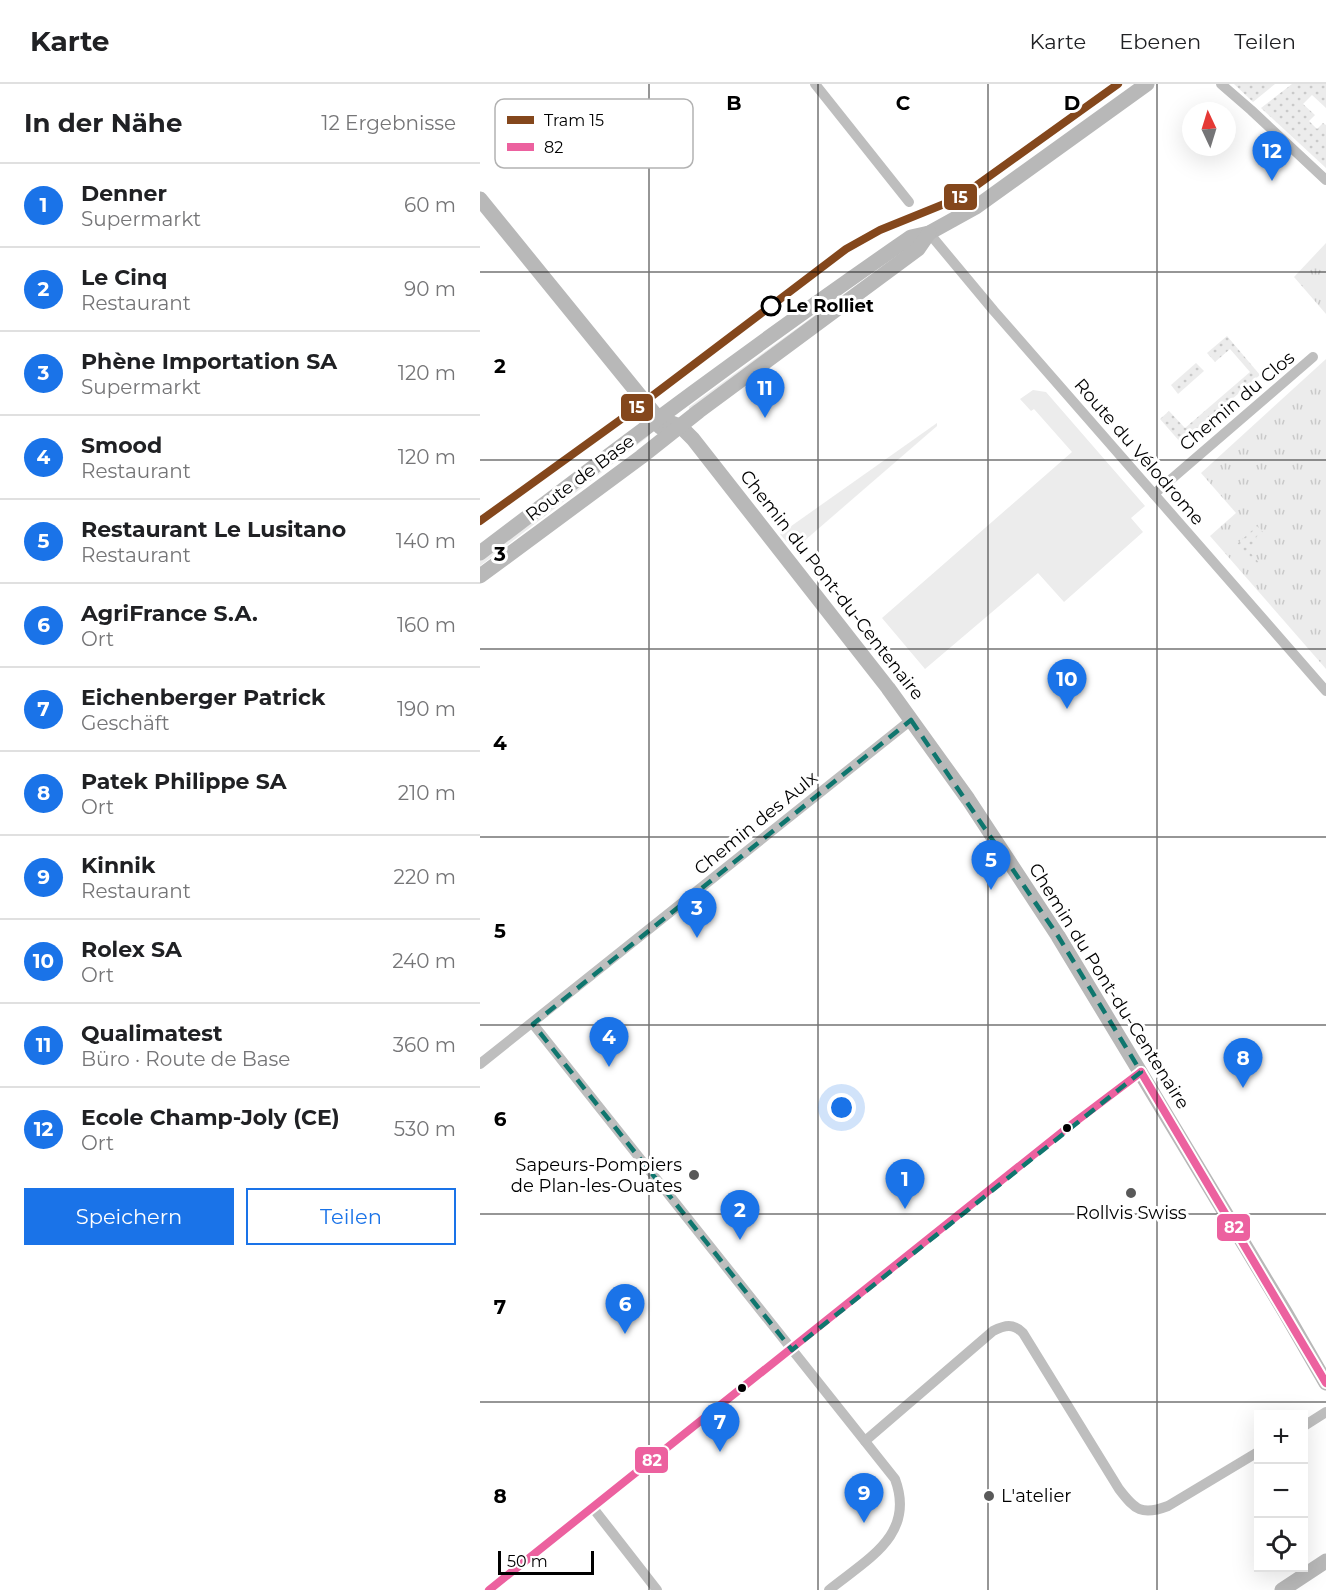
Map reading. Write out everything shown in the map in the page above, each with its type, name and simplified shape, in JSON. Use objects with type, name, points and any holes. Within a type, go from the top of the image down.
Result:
[{"type":"street","points":[[815,84],[909,202]]},
{"type":"street","name":"Route de Base","points":[[480,553],[787,323],[911,237],[929,232],[976,207],[1147,84]]},
{"type":"street","points":[[1221,84],[1326,180]]},
{"type":"street","points":[[480,199],[658,418],[664,439]]},
{"type":"street","name":"Route de Base","points":[[480,576],[918,249],[929,232]]},
{"type":"street","name":"Route du Vélodrome","points":[[929,232],[987,303],[1326,691]]},
{"type":"street","name":"Chemin du Clos","points":[[1154,494],[1313,357]]},
{"type":"street","points":[[658,418],[680,426],[677,405]]},
{"type":"street","name":"Chemin du Pont-du-Centenaire","points":[[680,426],[722,475],[911,720],[968,799],[1058,936],[1326,1383]]},
{"type":"street","name":"Chemin des Aulx","points":[[480,1064],[911,720]]},
{"type":"street","points":[[533,1024],[895,1479],[900,1496],[899,1520],[887,1542],[829,1590]]},
{"type":"street","points":[[489,1590],[792,1350],[1075,1121],[1141,1072]]},
{"type":"street","points":[[865,1441],[993,1331],[1009,1325],[1023,1333],[1119,1489],[1135,1508],[1156,1511],[1168,1506],[1254,1454]]},
{"type":"street","points":[[1308,1423],[1326,1412]]},
{"type":"street","points":[[594,1508],[657,1590]]},
{"type":"street","points":[[1282,1590],[1326,1561]]},
{"type":"highlighted area","points":[[911,720],[1058,936],[1141,1072],[792,1350],[533,1024]]},
{"type":"green space","points":[[1234,84],[1275,84],[1253,102]]},
{"type":"green space","points":[[1292,84],[1326,84],[1326,108],[1312,95],[1303,104],[1315,115],[1309,121],[1317,129],[1323,123],[1326,125],[1326,168],[1261,108]]},
{"type":"green space","points":[[914,243],[690,411],[689,407]]},
{"type":"green space","points":[[1326,243],[1326,314],[1294,277]]},
{"type":"green space","points":[[1227,336],[1260,375],[1181,443],[1160,419],[1169,411],[1185,428],[1250,372],[1230,349],[1215,362],[1207,353]]},
{"type":"green space","points":[[1326,359],[1326,669],[1210,536],[1236,513],[1201,473]]},
{"type":"green space","points":[[1196,363],[1204,371],[1178,394],[1171,385]]},
{"type":"green space","points":[[1033,390],[1046,392],[1145,506],[1131,518],[1143,532],[1064,602],[1038,573],[925,669],[882,618],[1072,452],[1034,409],[1031,411],[1020,399]]},
{"type":"green space","points":[[937,423],[937,426],[796,548],[791,547],[780,534]]},
{"type":"green space","points":[[651,433],[649,436],[480,566],[480,559]]},
{"type":"green space","points":[[1257,526],[1263,532],[1247,549],[1261,565],[1256,569],[1236,545]]},
{"type":"tram line","name":"15","points":[[480,521],[627,415],[846,249],[880,230],[959,198],[1118,84]]},
{"type":"transit line","name":"82","points":[[1141,1072],[1326,1383]]},
{"type":"transit line","name":"82","points":[[489,1590],[1067,1128],[1141,1072]]},
{"type":"place","name":"Ecole Champ-Joly (CE)","points":[[1272,181]]},
{"type":"place","name":"Le Rolliet","points":[[771,306]]},
{"type":"place","name":"Qualimatest","points":[[765,418]]},
{"type":"place","name":"Rolex SA","points":[[1067,709]]},
{"type":"place","name":"Restaurant Le Lusitano","points":[[991,890]]},
{"type":"place","name":"Phène Importation SA","points":[[697,938]]},
{"type":"place","name":"Smood","points":[[609,1067]]},
{"type":"place","name":"Patek Philippe SA","points":[[1243,1088]]},
{"type":"place","name":"Sapeurs-Pompiers de Plan-les-Ouates","points":[[694,1175]]},
{"type":"place","name":"Rollvis Swiss","points":[[1131,1193]]},
{"type":"place","name":"Denner","points":[[905,1209]]},
{"type":"place","name":"Le Cinq","points":[[740,1240]]},
{"type":"place","name":"AgriFrance S.A.","points":[[625,1334]]},
{"type":"place","name":"Eichenberger Patrick","points":[[720,1452]]},
{"type":"place","name":"L'atelier","points":[[989,1496]]},
{"type":"place","name":"Kinnik","points":[[864,1523]]}]
